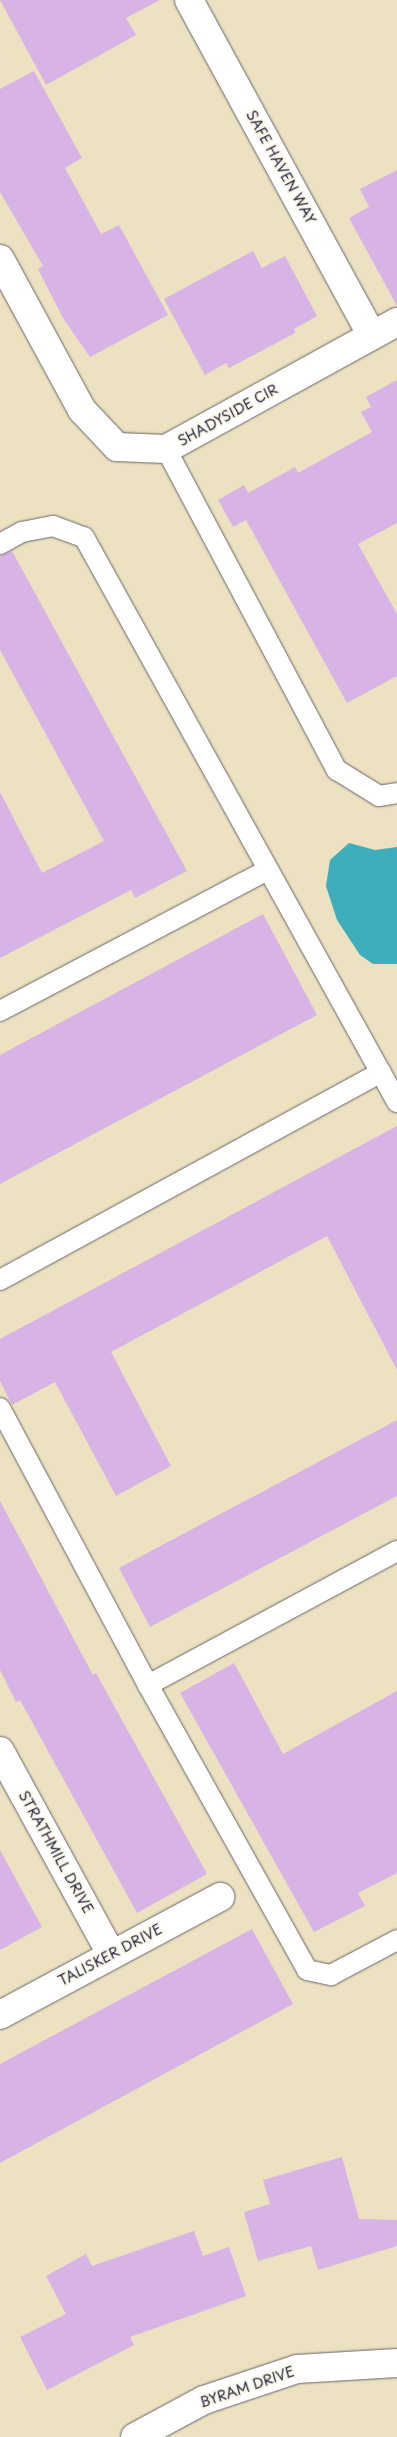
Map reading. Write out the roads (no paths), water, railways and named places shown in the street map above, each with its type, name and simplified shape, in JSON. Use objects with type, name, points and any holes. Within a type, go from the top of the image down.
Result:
[{"type":"street","name":"SAFE HAVEN WAY","points":[[189,0],[372,335]]},
{"type":"street","name":"SHADYSIDE CIR","points":[[0,259],[82,410],[117,447],[166,449],[397,322]]},
{"type":"street","name":"STRATHMILL DRIVE","points":[[0,1751],[112,1954]]},
{"type":"street","name":"TALISKER DRIVE","points":[[0,2015],[220,1897]]},
{"type":"street","name":"BYRAM DRIVE","points":[[134,2437],[204,2400],[297,2369],[397,2363]]},
{"type":"lane","points":[[166,449],[337,770],[379,796],[397,793]]},
{"type":"lane","points":[[0,544],[22,532],[54,526],[84,537],[266,871],[290,908],[397,1102]]},
{"type":"lane","points":[[0,1011],[266,871]]},
{"type":"lane","points":[[0,1280],[381,1072]]},
{"type":"lane","points":[[0,1408],[148,1685],[307,1970],[331,1975],[397,1940]]},
{"type":"lane","points":[[148,1685],[397,1551]]},
{"type":"water","points":[[349,843],[375,850],[397,847],[397,964],[373,964],[360,955],[337,920],[326,886],[330,860]]}]
